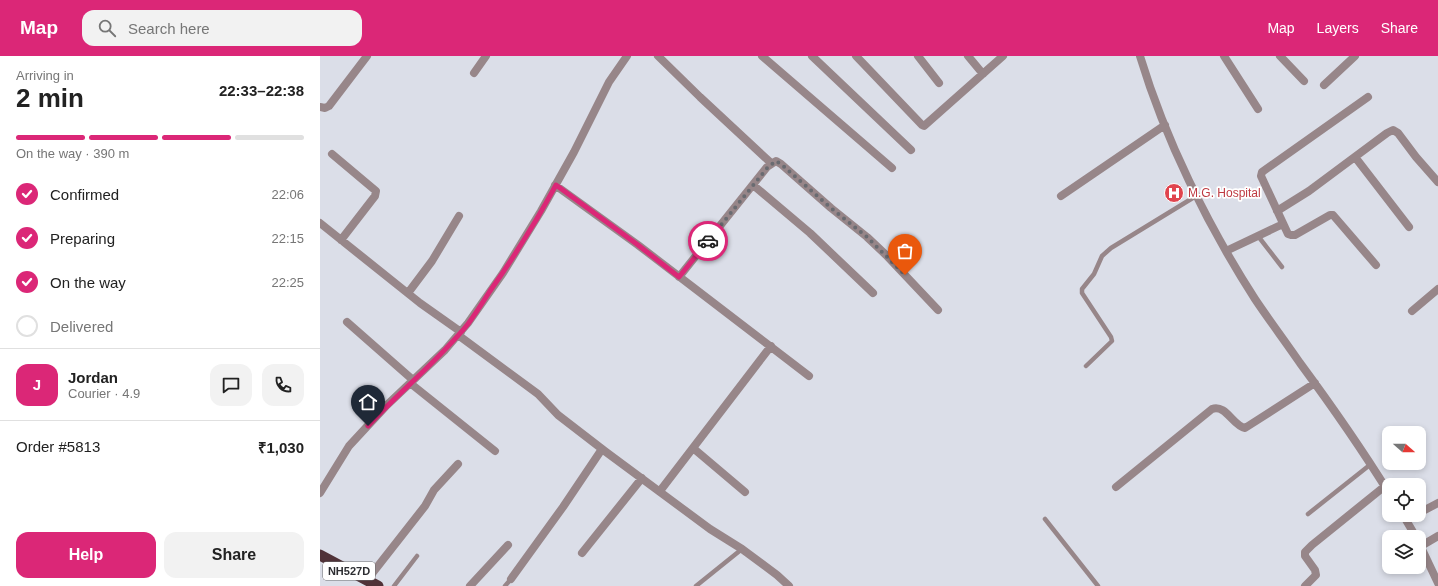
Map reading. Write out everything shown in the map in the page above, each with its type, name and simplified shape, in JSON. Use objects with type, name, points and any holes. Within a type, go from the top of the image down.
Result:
[{"type":"highway","name":"NH527D","points":[[320,555],[378,586]]},
{"type":"street","points":[[320,107],[325,108],[329,106],[367,56]]},
{"type":"street","points":[[474,73],[486,56]]},
{"type":"street","points":[[320,493],[349,446],[387,405],[445,350],[468,323],[503,273],[541,212],[609,82],[628,56]]},
{"type":"street","points":[[658,56],[700,98],[771,163]]},
{"type":"street","points":[[762,56],[892,168]]},
{"type":"street","points":[[812,56],[910,150]]},
{"type":"street","points":[[856,56],[924,126],[1003,56]]},
{"type":"street","points":[[918,56],[940,83]]},
{"type":"street","points":[[968,56],[983,74]]},
{"type":"street","points":[[1224,56],[1258,109]]},
{"type":"street","points":[[1280,56],[1304,81]]},
{"type":"street","points":[[1324,86],[1355,56]]},
{"type":"street","points":[[1143,57],[1149,87],[1196,196],[1213,229],[1255,299],[1382,481]]},
{"type":"street","points":[[1368,97],[1261,173],[1261,176],[1288,234],[1293,236],[1330,215],[1334,215],[1376,266]]},
{"type":"street","points":[[1061,196],[1165,125]]},
{"type":"street","points":[[1277,211],[1309,191],[1393,130],[1398,133],[1416,158],[1438,182]]},
{"type":"street","points":[[332,154],[376,191],[374,196],[341,240]]},
{"type":"street","points":[[1355,158],[1409,228]]},
{"type":"street","points":[[679,277],[771,163],[776,161],[867,237],[938,310]]},
{"type":"street","points":[[556,185],[638,245],[809,376]]},
{"type":"street","points":[[753,185],[810,233],[873,293]]},
{"type":"street","points":[[408,293],[432,261],[459,216]]},
{"type":"street","points":[[320,223],[459,333],[491,361],[538,394],[558,415],[710,529],[742,549],[777,575],[789,586]]},
{"type":"street","points":[[1226,251],[1283,224]]},
{"type":"street","points":[[1412,311],[1438,289]]},
{"type":"street","points":[[347,322],[412,382],[495,451]]},
{"type":"street","points":[[660,491],[771,346]]},
{"type":"street","points":[[1116,487],[1212,409],[1221,409],[1240,427],[1245,428],[1315,383]]},
{"type":"street","points":[[693,448],[745,492]]},
{"type":"street","points":[[511,579],[559,513],[602,449]]},
{"type":"street","points":[[367,580],[425,506],[433,493],[458,464]]},
{"type":"street","points":[[582,553],[642,478]]},
{"type":"street","points":[[1305,586],[1316,575],[1315,570],[1305,556],[1307,550],[1326,532],[1382,493]]},
{"type":"street","points":[[1426,509],[1438,503]]},
{"type":"street","points":[[1426,542],[1438,536]]},
{"type":"street","points":[[470,586],[508,545]]},
{"type":"street","points":[[1426,558],[1438,583]]},
{"type":"lane","points":[[1086,366],[1112,341],[1111,337],[1082,293],[1082,289],[1094,274],[1102,256],[1111,248],[1196,196]]},
{"type":"lane","points":[[1258,236],[1282,268]]},
{"type":"lane","points":[[1308,514],[1371,464]]},
{"type":"lane","points":[[1045,519],[1098,586]]},
{"type":"lane","points":[[696,586],[742,549]]},
{"type":"lane","points":[[394,586],[416,556]]},
{"type":"lane","points":[[504,586],[511,579]]},
{"type":"way so far","points":[[708,241],[771,163],[776,161],[867,237],[905,275]]},
{"type":"place","name":"M.G. Hospital","points":[[1174,193]]},
{"type":"route","points":[[368,426],[387,405],[445,350],[468,323],[503,273],[556,185],[679,277],[708,241]]}]
